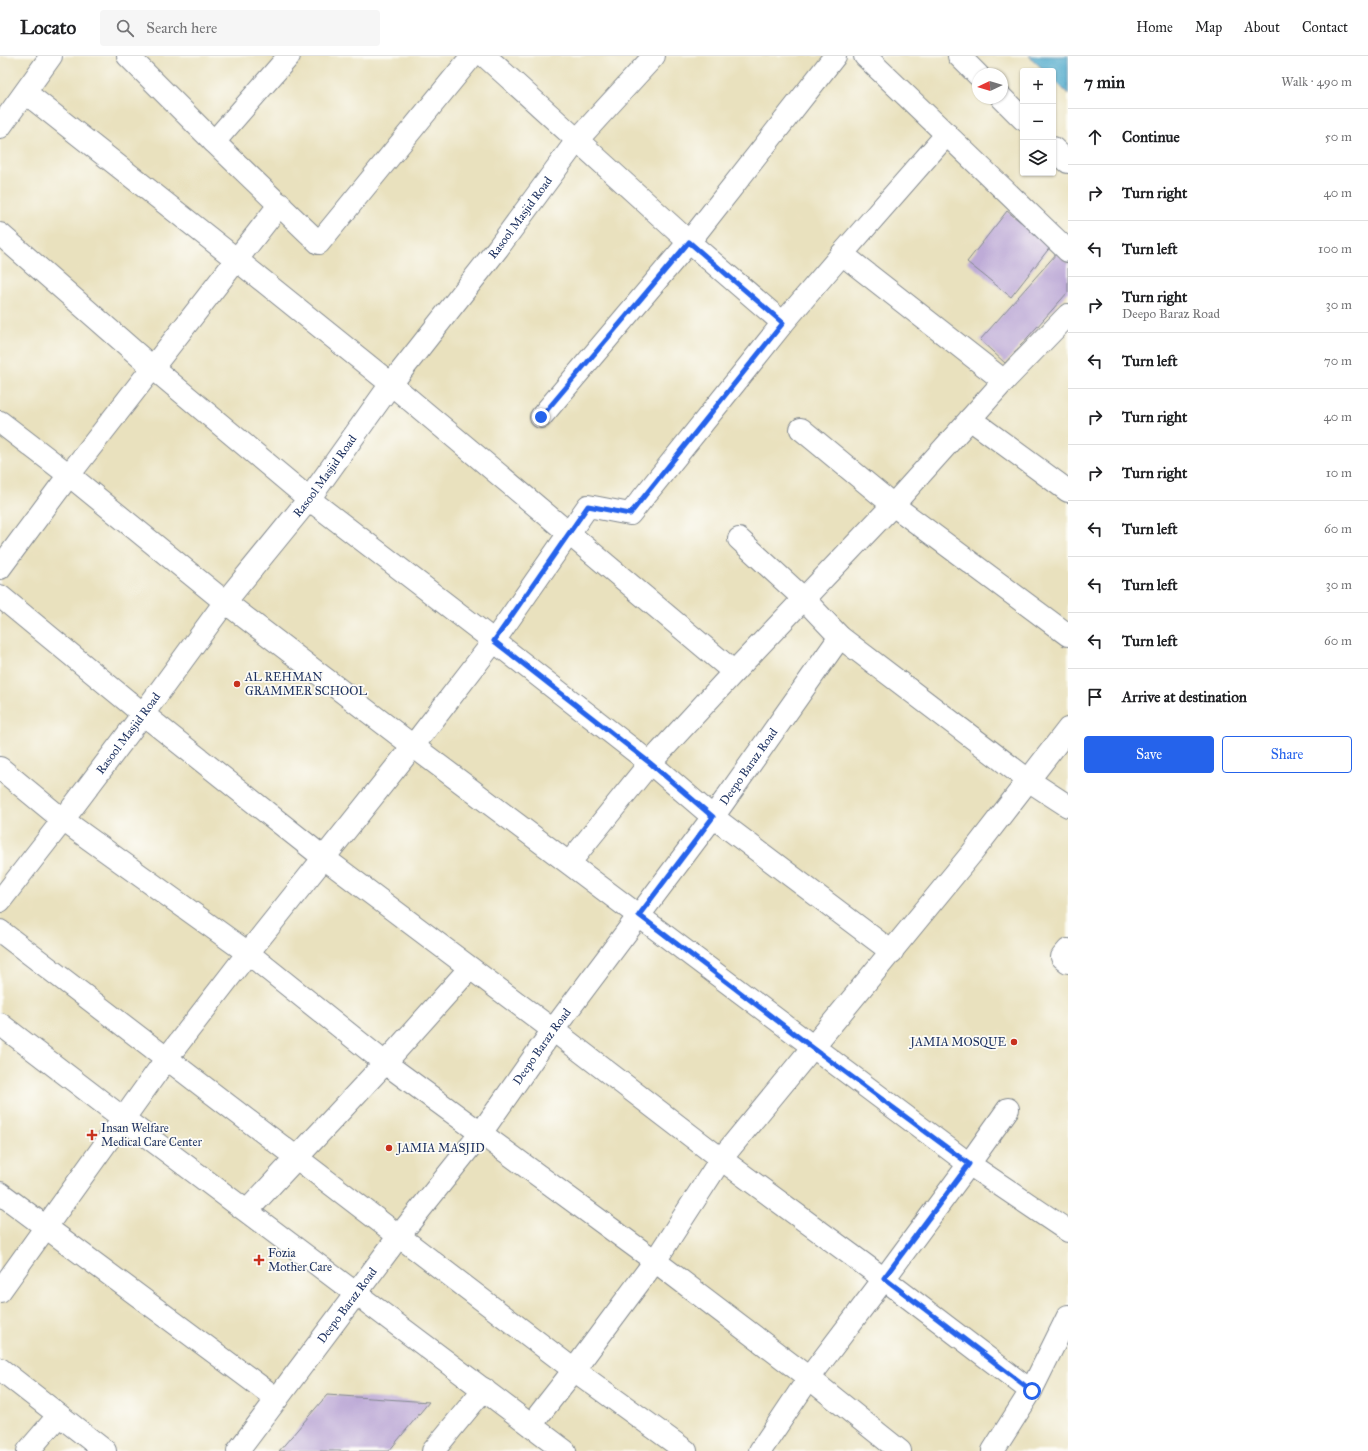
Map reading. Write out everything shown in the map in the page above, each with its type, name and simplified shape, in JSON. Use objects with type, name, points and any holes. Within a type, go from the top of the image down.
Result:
[{"type":"street","points":[[0,128],[51,56]]},
{"type":"street","points":[[128,56],[214,142],[320,243],[472,56]]},
{"type":"street","points":[[214,142],[289,56]]},
{"type":"street","points":[[485,56],[578,139],[689,242],[783,323]]},
{"type":"street","name":"Rasool Masjid Road","points":[[0,901],[143,714],[225,602],[309,500],[391,384],[498,248],[578,139],[654,56]]},
{"type":"street","points":[[541,417],[689,242],[835,56]]},
{"type":"street","points":[[865,56],[1068,251]]},
{"type":"street","points":[[959,56],[972,69]]},
{"type":"street","points":[[26,93],[391,384],[734,672]]},
{"type":"street","points":[[1008,104],[1020,115]]},
{"type":"street","points":[[0,1292],[167,1058],[494,641],[570,534],[588,506],[630,514],[783,323],[947,134]]},
{"type":"street","points":[[1056,151],[1068,162]]},
{"type":"street","points":[[0,568],[69,475],[280,204]]},
{"type":"street","points":[[0,234],[153,368],[309,500],[494,641],[650,763],[713,817],[892,952]]},
{"type":"street","points":[[842,254],[1004,381]]},
{"type":"street","points":[[570,862],[650,763],[803,598],[893,505],[1004,381],[1068,315]]},
{"type":"street","points":[[970,420],[1068,491]]},
{"type":"street","points":[[0,422],[69,475],[225,602],[413,746],[570,862],[813,1048],[969,1164],[1068,1232]]},
{"type":"street","points":[[801,429],[893,505],[1068,634]]},
{"type":"street","points":[[739,539],[803,598],[840,637],[1028,780],[1068,806]]},
{"type":"street","points":[[0,596],[143,714],[324,858],[553,1030],[721,1159],[884,1278],[1032,1391]]},
{"type":"street","name":"Deepo Baraz Road","points":[[238,1451],[399,1236],[481,1133],[553,1030],[713,817],[840,637]]},
{"type":"street","points":[[531,1424],[574,1370],[655,1261],[721,1159],[972,853],[1068,729]]},
{"type":"street","points":[[0,768],[63,820],[248,953],[385,1063],[655,1261],[808,1378],[900,1451]]},
{"type":"street","points":[[0,931],[574,1370],[686,1451]]},
{"type":"street","points":[[1068,950],[1062,957],[1068,962]]},
{"type":"street","points":[[247,1211],[385,1063],[470,968]]},
{"type":"street","points":[[0,1024],[565,1451]]},
{"type":"street","points":[[760,1451],[808,1378],[969,1164],[1008,1109]]},
{"type":"street","points":[[0,1192],[277,1399]]},
{"type":"street","points":[[993,1451],[1032,1391],[1068,1316]]},
{"type":"street","points":[[0,1369],[105,1451]]},
{"type":"street","points":[[433,1451],[484,1390]]},
{"type":"street","points":[[28,1451],[59,1415]]},
{"type":"water","points":[[1029,56],[1068,56],[1068,94],[1056,82],[1056,68],[1042,68]]},
{"type":"building","points":[[1007,211],[1051,246],[1011,297],[967,262]]},
{"type":"building","points":[[1057,253],[1068,263],[1068,292],[1005,363],[980,340]]},
{"type":"building","points":[[327,1395],[429,1402],[389,1451],[279,1451]]},
{"type":"place","name":"AL REHMAN GRAMMER SCHOOL","points":[[237,684]]},
{"type":"place","name":"JAMIA MOSQUE","points":[[1014,1042]]},
{"type":"place","name":"Insan Welfare Medical Care Center","points":[[92,1135]]},
{"type":"place","name":"JAMIA MASJID","points":[[389,1148]]},
{"type":"place","name":"Fozia Mother Care","points":[[259,1260]]},
{"type":"route","points":[[541,417],[689,242],[783,323],[630,514],[588,506],[570,534],[494,641],[650,763],[713,817],[639,915],[813,1048],[969,1164],[884,1278],[1032,1391]]}]
